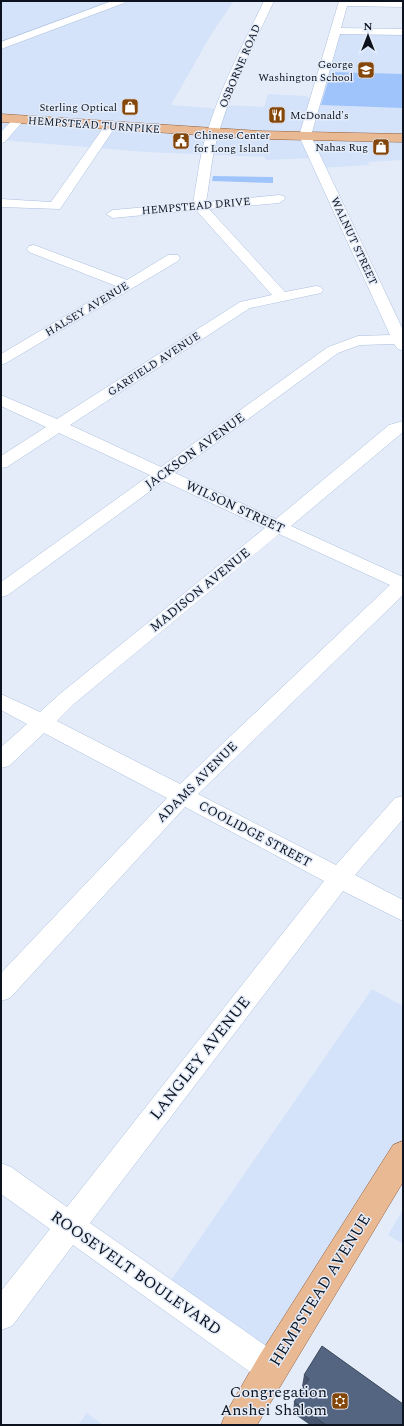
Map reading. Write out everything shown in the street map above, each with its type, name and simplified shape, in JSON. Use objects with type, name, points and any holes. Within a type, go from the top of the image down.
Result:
[{"type":"main road","name":"HEMPSTEAD TURNPIKE","points":[[1,118],[213,132],[403,138]]},
{"type":"main road","name":"HEMPSTEAD AVENUE","points":[[238,1425],[271,1368],[403,1155]]},
{"type":"street","points":[[1,46],[121,1]]},
{"type":"street","name":"OSBORNE ROAD","points":[[199,206],[208,151],[213,132],[243,57],[270,1]]},
{"type":"street","points":[[305,136],[343,2],[403,4]]},
{"type":"street","points":[[335,31],[403,32]]},
{"type":"street","points":[[1,37],[16,40]]},
{"type":"street","points":[[1,139],[18,120]]},
{"type":"street","points":[[1,203],[55,206],[110,126]]},
{"type":"street","name":"WALNUT STREET","points":[[305,136],[391,307],[401,342]]},
{"type":"street","name":"HEMPSTEAD DRIVE","points":[[113,214],[279,199]]},
{"type":"street","points":[[199,206],[282,296]]},
{"type":"street","points":[[34,249],[128,285]]},
{"type":"street","name":"HALSEY AVENUE","points":[[1,360],[173,258]]},
{"type":"street","name":"GARFIELD AVENUE","points":[[1,464],[245,305],[316,290]]},
{"type":"street","name":"JACKSON AVENUE","points":[[1,591],[333,350],[358,341],[401,342]]},
{"type":"street","name":"WILSON STREET","points":[[1,400],[403,584]]},
{"type":"street","name":"MADISON AVENUE","points":[[1,760],[68,698],[278,526],[290,518],[292,514],[395,429],[403,426]]},
{"type":"street","name":"ADAMS AVENUE","points":[[1,990],[182,796],[403,584]]},
{"type":"street","name":"COOLIDGE STREET","points":[[1,702],[403,911]]},
{"type":"street","name":"LANGLEY AVENUE","points":[[1,1315],[340,878],[403,804]]},
{"type":"street","name":"ROOSEVELT BOULEVARD","points":[[1,1177],[271,1368]]},
{"type":"shaded area","points":[[1,1],[234,1],[212,33],[171,105],[223,109],[224,105],[264,107],[268,94],[306,96],[319,106],[340,32],[403,34],[403,160],[368,162],[369,165],[321,168],[315,158],[266,160],[264,157],[146,152],[1,140]]},
{"type":"shaded area","points":[[331,72],[403,74],[403,108],[321,105]]},
{"type":"shaded area","points":[[213,176],[273,177],[273,183],[212,181]]},
{"type":"shaded area","points":[[372,989],[403,1006],[403,1147],[269,1361],[165,1289]]},
{"type":"shaded area","points":[[403,1209],[403,1244],[388,1235]]},
{"type":"shaded area","points":[[87,1413],[103,1425],[78,1425]]},
{"type":"building","name":"Congregation Anshei Shalom","points":[[322,1346],[403,1404],[403,1425],[326,1425],[294,1402],[309,1379],[304,1375]]},
{"type":"place","name":"George Washington School","points":[[366,70]]},
{"type":"place","name":"Sterling Optical","points":[[130,107]]},
{"type":"place","name":"McDonald's","points":[[277,115]]},
{"type":"place","name":"Chinese Center for Long Island","points":[[181,141]]},
{"type":"place","name":"Nahas Rug","points":[[381,147]]},
{"type":"place","name":"Congregation Anshei Shalom","points":[[340,1401]]}]
